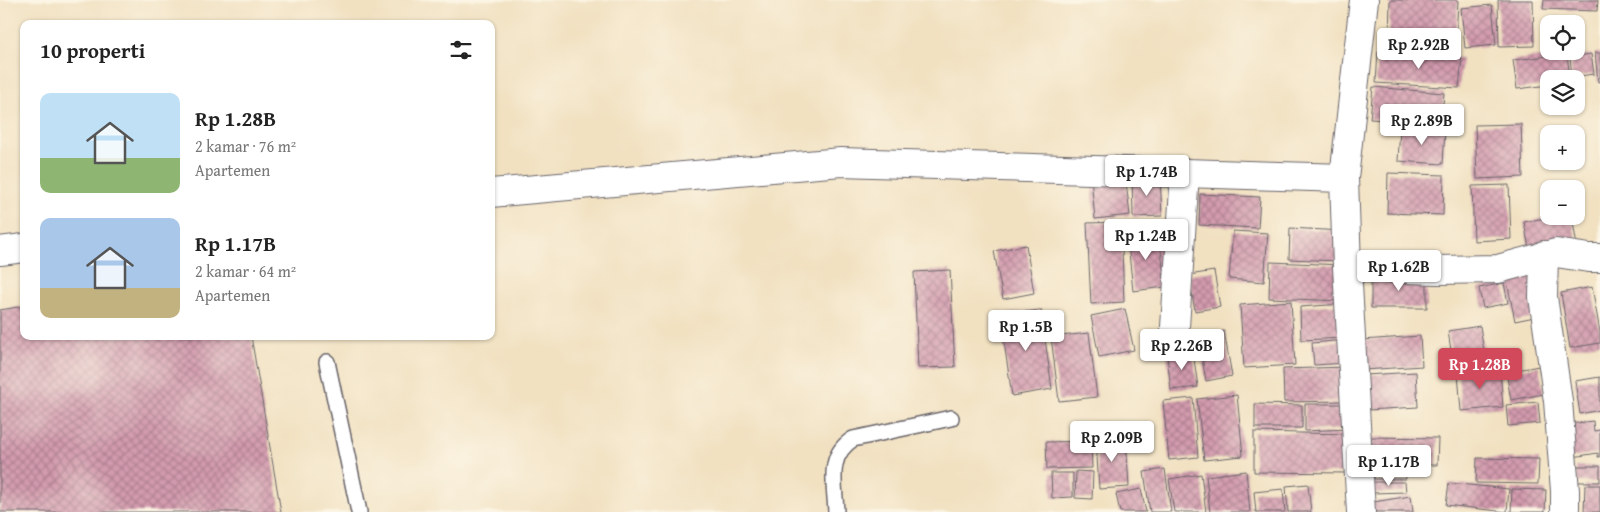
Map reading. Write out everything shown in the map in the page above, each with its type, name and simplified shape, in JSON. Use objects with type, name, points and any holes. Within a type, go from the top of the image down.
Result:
[{"type":"street","points":[[1361,512],[1347,267],[1344,178],[1364,0]]},
{"type":"street","points":[[495,193],[841,162],[1344,178]]},
{"type":"street","points":[[1175,326],[1185,173]]},
{"type":"street","points":[[0,251],[20,248]]},
{"type":"street","points":[[1347,267],[1437,270],[1498,269],[1556,253],[1600,258]]},
{"type":"street","points":[[1544,255],[1543,297],[1558,402],[1565,512]]},
{"type":"lane","points":[[327,362],[359,512]]},
{"type":"lane","points":[[836,512],[834,462],[846,443],[853,438],[951,418]]},
{"type":"building","points":[[1390,0],[1458,0],[1456,43],[1389,40]]},
{"type":"building","points":[[1498,0],[1533,0],[1534,46],[1499,47]]},
{"type":"building","points":[[1544,0],[1598,0],[1597,11],[1543,9]]},
{"type":"building","points":[[1492,5],[1496,45],[1465,48],[1461,8]]},
{"type":"building","points":[[1378,52],[1462,58],[1459,88],[1376,83]]},
{"type":"building","points":[[1595,53],[1600,53],[1600,82],[1598,82]]},
{"type":"building","points":[[1591,54],[1594,74],[1585,75],[1585,70],[1571,70],[1570,60],[1585,60],[1585,55]]},
{"type":"building","points":[[1540,57],[1540,60],[1568,60],[1569,70],[1540,70],[1540,86],[1517,89],[1513,60]]},
{"type":"building","points":[[1373,87],[1444,93],[1441,124],[1370,119]]},
{"type":"building","points":[[1521,124],[1523,177],[1477,179],[1475,125]]},
{"type":"building","points":[[1400,128],[1445,130],[1443,164],[1398,161]]},
{"type":"building","points":[[1388,173],[1444,175],[1443,215],[1387,213]]},
{"type":"building","points":[[1125,174],[1130,215],[1095,219],[1091,178]]},
{"type":"building","points":[[1160,177],[1162,216],[1133,217],[1132,178]]},
{"type":"building","points":[[1509,185],[1511,239],[1474,241],[1472,186]]},
{"type":"building","points":[[1200,194],[1260,197],[1258,228],[1199,225]]},
{"type":"building","points":[[1540,219],[1540,225],[1574,225],[1577,246],[1530,254],[1524,222]]},
{"type":"building","points":[[1121,222],[1124,302],[1091,304],[1087,223]]},
{"type":"building","points":[[1290,228],[1342,231],[1340,261],[1289,259]]},
{"type":"building","points":[[1159,231],[1165,287],[1133,291],[1127,234]]},
{"type":"building","points":[[1233,231],[1268,233],[1264,282],[1229,279]]},
{"type":"building","points":[[1026,245],[1034,293],[1003,299],[994,251]]},
{"type":"building","points":[[1270,262],[1344,265],[1342,301],[1269,298]]},
{"type":"building","points":[[1533,265],[1544,315],[1515,321],[1505,272]]},
{"type":"building","points":[[950,270],[955,367],[918,368],[914,272]]},
{"type":"building","points":[[1214,271],[1220,307],[1195,311],[1189,275]]},
{"type":"building","points":[[1371,276],[1427,276],[1427,308],[1371,308]]},
{"type":"building","points":[[1504,283],[1508,303],[1483,308],[1479,288]]},
{"type":"building","points":[[1592,287],[1600,332],[1600,343],[1570,348],[1561,293]]},
{"type":"building","points":[[1291,301],[1295,365],[1244,368],[1240,305]]},
{"type":"building","points":[[1343,304],[1345,338],[1301,340],[1300,307]]},
{"type":"building","points":[[20,307],[20,340],[252,340],[281,512],[0,512],[0,310]]},
{"type":"building","points":[[1125,309],[1134,350],[1099,357],[1091,316]]},
{"type":"building","points":[[1041,310],[1052,389],[1012,396],[1000,315]]},
{"type":"building","points":[[1480,326],[1485,358],[1453,363],[1448,331]]},
{"type":"building","points":[[1224,331],[1232,376],[1206,381],[1198,336]]},
{"type":"building","points":[[1089,333],[1097,397],[1059,401],[1051,337]]},
{"type":"building","points":[[1420,336],[1422,366],[1364,370],[1362,340]]},
{"type":"building","points":[[1345,340],[1347,363],[1314,365],[1312,343]]},
{"type":"building","points":[[1193,352],[1198,387],[1171,390],[1167,356]]},
{"type":"building","points":[[1539,366],[1544,394],[1511,400],[1506,372]]},
{"type":"building","points":[[1346,367],[1347,401],[1284,402],[1283,369]]},
{"type":"building","points":[[1500,370],[1503,407],[1461,411],[1458,373]]},
{"type":"building","points":[[1416,372],[1418,407],[1368,410],[1365,375]]},
{"type":"building","points":[[1600,377],[1600,410],[1580,414],[1575,381]]},
{"type":"building","points":[[1237,395],[1243,456],[1204,460],[1197,399]]},
{"type":"building","points":[[1193,398],[1198,457],[1169,460],[1163,401]]},
{"type":"building","points":[[1538,402],[1540,423],[1508,426],[1506,405]]},
{"type":"building","points":[[1255,404],[1302,405],[1302,428],[1255,428]]},
{"type":"building","points":[[1305,404],[1347,404],[1347,429],[1305,431]]},
{"type":"building","points":[[1593,421],[1594,431],[1600,430],[1600,457],[1598,457],[1598,453],[1566,458],[1562,425]]},
{"type":"building","points":[[1254,432],[1349,434],[1348,473],[1254,472]]},
{"type":"building","points":[[1371,437],[1438,438],[1437,465],[1371,465]]},
{"type":"building","points":[[1126,438],[1129,487],[1099,489],[1096,440]]},
{"type":"building","points":[[1091,441],[1092,468],[1047,469],[1046,442]]},
{"type":"building","points":[[1477,458],[1539,459],[1538,484],[1476,483]]},
{"type":"building","points":[[1576,466],[1600,466],[1600,482],[1576,482]]},
{"type":"building","points":[[1374,467],[1405,467],[1406,479],[1374,479]]},
{"type":"building","points":[[1165,469],[1171,512],[1150,512],[1144,472]]},
{"type":"building","points":[[1076,471],[1093,472],[1092,499],[1075,498]]},
{"type":"building","points":[[1246,471],[1250,512],[1210,512],[1206,476]]},
{"type":"building","points":[[1051,473],[1073,473],[1073,497],[1052,498]]},
{"type":"building","points":[[1201,474],[1206,512],[1174,512],[1169,479]]},
{"type":"building","points":[[1372,482],[1405,482],[1406,492],[1373,493]]},
{"type":"building","points":[[1449,483],[1509,489],[1507,512],[1446,505]]},
{"type":"building","points":[[1308,484],[1311,512],[1288,512],[1286,486]]},
{"type":"building","points":[[1585,485],[1600,485],[1600,512],[1584,512]]},
{"type":"building","points":[[1141,489],[1146,512],[1120,512],[1116,494]]},
{"type":"building","points":[[1283,489],[1285,512],[1256,512],[1254,492]]},
{"type":"building","points":[[1512,489],[1546,490],[1545,512],[1511,512]]},
{"type":"building","points":[[1411,496],[1413,512],[1368,512],[1367,503]]}]
